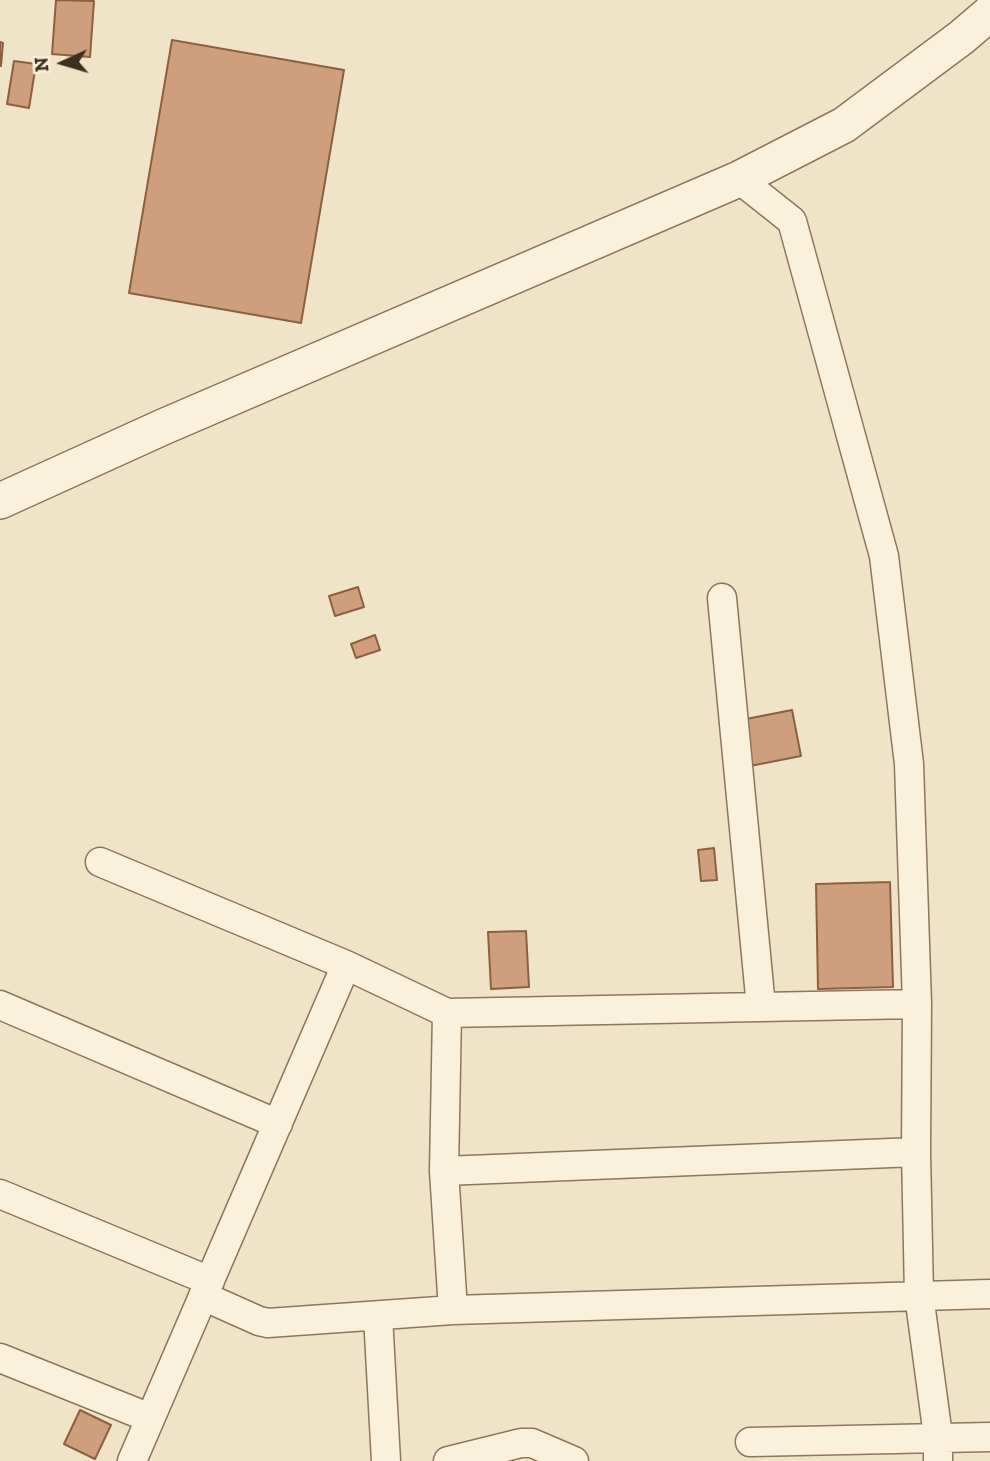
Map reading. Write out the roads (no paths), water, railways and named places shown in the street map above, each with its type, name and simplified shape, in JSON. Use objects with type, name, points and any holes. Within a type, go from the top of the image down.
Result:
[{"type":"street","points":[[0,501],[176,421],[739,178],[844,125],[990,13]]},
{"type":"street","points":[[739,178],[792,220],[884,556],[909,764],[917,1004],[919,1295],[938,1449]]},
{"type":"street","points":[[722,598],[761,1007]]},
{"type":"street","points":[[100,862],[346,965],[447,1013],[917,1004]]},
{"type":"street","points":[[140,1459],[150,1418],[346,965]]},
{"type":"street","points":[[0,1004],[278,1124]]},
{"type":"street","points":[[447,1013],[443,1171],[453,1311]]},
{"type":"street","points":[[443,1171],[916,1152]]},
{"type":"street","points":[[0,1194],[206,1289],[268,1323],[453,1311],[990,1294]]},
{"type":"street","points":[[378,1316],[386,1461]]},
{"type":"street","points":[[0,1358],[150,1418]]},
{"type":"street","points":[[750,1442],[938,1449],[990,1437]]},
{"type":"street","points":[[448,1461],[507,1453],[532,1443],[574,1461]]}]
